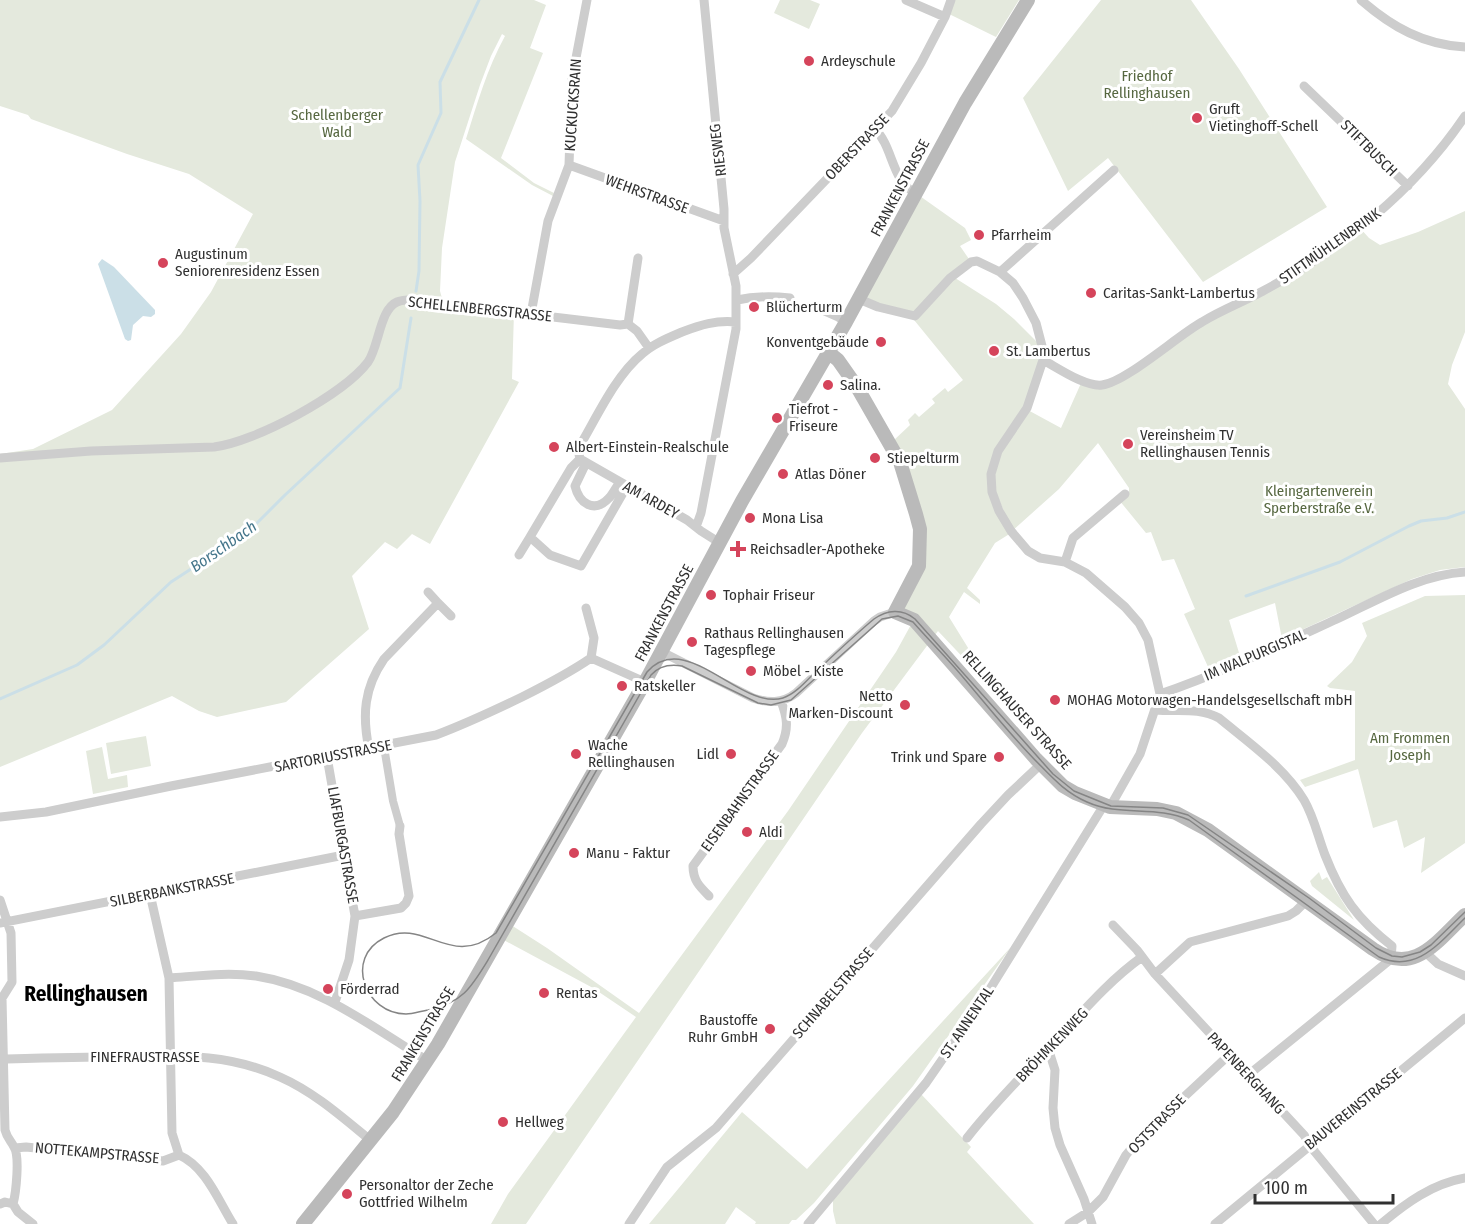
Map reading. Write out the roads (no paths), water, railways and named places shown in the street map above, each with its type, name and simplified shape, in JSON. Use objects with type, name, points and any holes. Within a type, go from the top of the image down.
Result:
[{"type":"main road","name":"FRANKENSTRASSE","points":[[303,1224],[393,1112],[428,1061],[662,652],[720,543],[917,194],[965,103],[1028,0]]},
{"type":"main road","points":[[828,352],[838,360],[900,462],[920,529],[919,566],[895,612]]},
{"type":"main road","name":"RELLINGHAUSER STRASSE","points":[[895,612],[914,620],[1063,786],[1075,794],[1107,806],[1157,809],[1186,817],[1208,830],[1373,949],[1391,959]]},
{"type":"main road","points":[[1391,959],[1411,959],[1425,952],[1465,915]]},
{"type":"street","name":"KUCKUCKSRAIN","points":[[531,314],[548,221],[569,165],[572,79],[587,0]]},
{"type":"street","name":"RIESWEG","points":[[704,0],[724,221],[728,254],[734,274],[736,300]]},
{"type":"street","points":[[906,0],[945,17]]},
{"type":"street","name":"OBERSTRASSE","points":[[734,274],[892,111],[945,17],[951,0]]},
{"type":"street","points":[[1361,0],[1389,22],[1417,37],[1445,46],[1465,47]]},
{"type":"street","name":"STIFTBUSCH","points":[[1304,86],[1407,186]]},
{"type":"street","name":"STIFTMÜHLENBRINK","points":[[1043,360],[1089,384],[1104,385],[1120,378],[1201,322],[1304,268],[1368,220],[1407,186],[1447,143],[1465,116]]},
{"type":"street","points":[[875,129],[884,139],[896,171],[908,190],[917,194]]},
{"type":"street","name":"WEHRSTRASSE","points":[[569,165],[724,221]]},
{"type":"street","points":[[1000,272],[1114,170]]},
{"type":"street","points":[[638,258],[628,324],[637,331],[649,348]]},
{"type":"street","points":[[859,299],[878,307],[915,316],[950,278],[971,262],[977,261],[1000,272],[1013,283],[1033,318],[1042,346],[1043,360],[1027,408],[998,451],[992,468],[991,481],[999,511],[1011,531],[1028,551],[1040,558],[1065,562],[1086,573],[1139,623],[1148,640],[1160,694],[1135,766],[1107,806]]},
{"type":"street","points":[[696,526],[701,513],[736,322],[736,300],[763,296],[790,298]]},
{"type":"street","name":"SCHELLENBERGSTRASSE","points":[[0,458],[91,451],[201,448],[231,445],[247,440],[309,407],[356,376],[373,352],[383,319],[389,308],[398,302],[434,302],[620,326],[628,324]]},
{"type":"street","points":[[813,306],[846,322]]},
{"type":"street","points":[[623,484],[601,505],[591,506],[582,502],[577,496],[575,486],[583,461],[578,449],[630,365],[649,348],[705,323],[736,322]]},
{"type":"street","points":[[519,555],[571,468],[583,461]]},
{"type":"street","name":"AM ARDEY","points":[[583,461],[687,520],[720,543]]},
{"type":"street","points":[[530,537],[550,555],[580,566],[623,484]]},
{"type":"street","points":[[1065,562],[1073,538],[1125,494]]},
{"type":"street","name":"IM WALPURGISTAL","points":[[1160,694],[1292,640],[1403,588],[1434,577],[1465,572]]},
{"type":"street","points":[[428,592],[451,616]]},
{"type":"street","points":[[369,749],[364,716],[365,701],[373,676],[384,659],[438,603]]},
{"type":"street","points":[[586,608],[594,638],[591,658],[645,682]]},
{"type":"street","points":[[662,652],[753,698],[768,702],[781,701],[796,693],[874,621],[895,612]]},
{"type":"street","name":"SARTORIUSSTRASSE","points":[[0,817],[46,812],[428,738],[463,725],[567,674],[591,658]]},
{"type":"street","name":"EISENBAHNSTRASSE","points":[[709,896],[693,877],[693,866],[782,744],[787,723],[781,701]]},
{"type":"street","points":[[1155,710],[1197,710],[1219,718],[1272,763],[1292,783],[1312,816],[1336,882],[1359,917],[1392,946],[1391,959],[1247,1076]]},
{"type":"street","points":[[355,916],[401,908],[409,896],[399,834],[400,826],[393,801],[384,747]]},
{"type":"street","name":"LIAFBURGASTRASSE","points":[[327,757],[355,916],[350,960],[335,1002]]},
{"type":"street","name":"SCHNABELSTRASSE","points":[[629,1224],[667,1167],[716,1128],[981,824],[1041,764]]},
{"type":"street","name":"ST. ANNENTAL","points":[[808,1224],[926,1083],[980,1005],[1107,806]]},
{"type":"street","name":"SILBERBANKSTRASSE","points":[[4,923],[344,855]]},
{"type":"street","points":[[150,894],[169,978],[172,1133],[179,1155],[190,1160],[199,1168],[233,1224]]},
{"type":"street","points":[[0,900],[4,923],[11,933],[12,982],[2,998],[1,1022],[4,1059],[2,1099],[7,1136],[15,1148],[17,1191],[13,1204]]},
{"type":"street","points":[[1155,974],[1190,942],[1288,916],[1296,912],[1307,900]]},
{"type":"street","name":"PAPENBERGHANG","points":[[1113,925],[1247,1076],[1304,1135],[1374,1224]]},
{"type":"street","points":[[1425,952],[1438,964],[1452,972],[1465,975]]},
{"type":"street","name":"BRÖHMKENWEG","points":[[967,1138],[1003,1095],[1048,1048],[1129,967],[1142,957]]},
{"type":"street","points":[[169,978],[218,974],[256,976],[287,983],[335,1002],[428,1061]]},
{"type":"street","name":"BAUVEREINSTRASSE","points":[[1215,1224],[1465,1018]]},
{"type":"street","points":[[1048,1048],[1055,1070],[1053,1108],[1060,1145],[1084,1199],[1092,1224]]},
{"type":"street","name":"FINEFRAUSTRASSE","points":[[4,1059],[170,1055],[218,1058],[267,1071],[309,1093],[370,1140]]},
{"type":"street","name":"OSTSTRASSE","points":[[1069,1224],[1088,1212],[1103,1197],[1126,1155],[1140,1138],[1228,1055]]},
{"type":"street","name":"NOTTEKAMPSTRASSE","points":[[15,1148],[26,1147],[163,1161],[179,1155]]},
{"type":"street","points":[[1381,1224],[1402,1206],[1431,1188],[1451,1180],[1465,1178]]},
{"type":"street","points":[[0,1204],[5,1202],[13,1204],[18,1212],[33,1224]]},
{"type":"waterway","points":[[416,291],[419,271],[418,165],[441,113],[440,82],[479,0]]},
{"type":"waterway","name":"Borschbach","points":[[0,699],[77,665],[104,645],[171,582],[248,532],[400,388],[411,318]]},
{"type":"waterway","points":[[1246,596],[1340,562],[1421,521],[1447,518],[1465,512]]},
{"type":"tram line","points":[[1465,912],[1431,945],[1420,952],[1402,957],[1392,956],[1376,948],[1309,898],[1188,815],[1163,808],[1111,806],[1074,791],[1053,774],[915,619],[905,613],[894,612],[874,619],[799,688],[783,698],[767,699],[750,693],[696,664],[679,659],[662,661],[647,672],[496,933],[480,943],[465,946],[399,933],[384,938],[372,947],[365,958],[363,971],[370,995],[392,1012],[406,1014],[440,1007],[457,998],[471,986],[651,675],[661,668],[682,666],[758,703],[771,705],[791,700],[882,619],[898,616],[913,622],[1034,759],[1058,783],[1079,798],[1112,809],[1164,813],[1189,820],[1379,957],[1393,961],[1416,958],[1437,945],[1465,918]]},
{"type":"place","name":"Ardeyschule","points":[[809,61]]},
{"type":"place","name":"Gruft Vietinghoff-Schell","points":[[1197,118]]},
{"type":"place","name":"Pfarrheim","points":[[979,235]]},
{"type":"place","name":"Augustinum Seniorenresidenz Essen","points":[[163,263]]},
{"type":"place","name":"Caritas-Sankt-Lambertus","points":[[1091,293]]},
{"type":"place","name":"Blücherturm","points":[[754,307]]},
{"type":"place","name":"Konventgebäude","points":[[881,342]]},
{"type":"place","name":"St. Lambertus","points":[[994,351]]},
{"type":"place","name":"Salina.","points":[[828,385]]},
{"type":"place","name":"Tiefrot - Friseure","points":[[777,418]]},
{"type":"place","name":"Vereinsheim TV Rellinghausen Tennis","points":[[1128,444]]},
{"type":"place","name":"Albert-Einstein-Realschule","points":[[554,447]]},
{"type":"place","name":"Stiepelturm","points":[[875,458]]},
{"type":"place","name":"Atlas Döner","points":[[783,474]]},
{"type":"place","name":"Mona Lisa","points":[[750,518]]},
{"type":"place","name":"Reichsadler-Apotheke","points":[[738,549]]},
{"type":"place","name":"Tophair Friseur","points":[[711,595]]},
{"type":"place","name":"Rathaus Rellinghausen Tagespflege","points":[[692,642]]},
{"type":"place","name":"Möbel - Kiste","points":[[751,671]]},
{"type":"place","name":"Ratskeller","points":[[622,686]]},
{"type":"place","name":"MOHAG Motorwagen-Handelsgesellschaft mbH","points":[[1055,700]]},
{"type":"place","name":"Netto Marken-Discount","points":[[905,705]]},
{"type":"place","name":"Wache Rellinghausen","points":[[576,754]]},
{"type":"place","name":"Lidl","points":[[731,754]]},
{"type":"place","name":"Trink und Spare","points":[[999,757]]},
{"type":"place","name":"Aldi","points":[[747,832]]},
{"type":"place","name":"Manu - Faktur","points":[[574,853]]},
{"type":"place","name":"Förderrad","points":[[328,989]]},
{"type":"place","name":"Rentas","points":[[544,993]]},
{"type":"place","name":"Baustoffe Ruhr GmbH","points":[[770,1029]]},
{"type":"place","name":"Hellweg","points":[[503,1122]]},
{"type":"place","name":"Personaltor der Zeche Gottfried Wilhelm","points":[[347,1194]]},
{"type":"district","name":"Rellinghausen","points":[[86,994]]},
{"type":"park label","name":"Friedhof Rellinghausen","points":[[1147,84]]},
{"type":"park label","name":"Schellenberger Wald","points":[[337,124]]},
{"type":"park label","name":"Kleingartenverein Sperberstraße e.V.","points":[[1319,500]]},
{"type":"park label","name":"Am Frommen Joseph","points":[[1410,746]]}]
